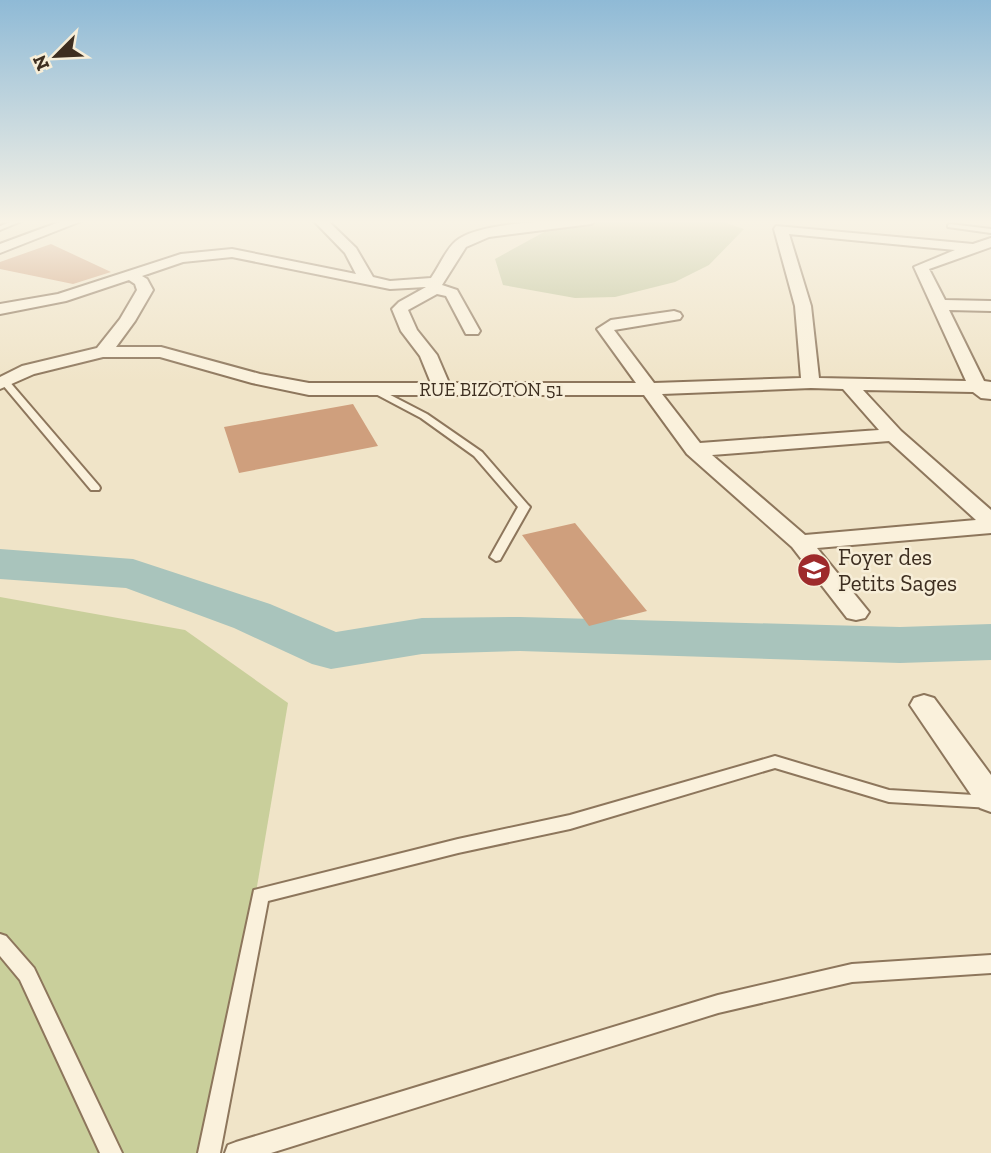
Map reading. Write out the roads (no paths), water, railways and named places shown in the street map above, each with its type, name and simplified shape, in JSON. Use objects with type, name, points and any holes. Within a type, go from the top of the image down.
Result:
[{"type":"street","points":[[0,309],[61,299],[135,274]]},
{"type":"street","points":[[344,274],[390,285],[435,285],[452,293],[472,331]]},
{"type":"street","points":[[364,274],[366,278]]},
{"type":"street","points":[[442,274],[435,285],[400,309],[409,331],[428,355],[442,388]]},
{"type":"street","points":[[794,274],[803,306],[811,383]]},
{"type":"street","points":[[924,274],[987,390]]},
{"type":"street","points":[[103,352],[127,321],[145,290],[142,282],[131,275]]},
{"type":"street","points":[[940,305],[991,306]]},
{"type":"street","points":[[674,316],[605,327],[694,450],[800,542],[856,612]]},
{"type":"street","name":"RUE BIZOTON 51","points":[[2,383],[28,370],[103,352],[161,352],[258,379],[309,389],[649,389],[811,383],[987,390]]},
{"type":"street","points":[[848,384],[894,435],[991,524]]},
{"type":"street","points":[[694,450],[894,435]]},
{"type":"street","points":[[800,542],[991,524]]},
{"type":"street","points":[[924,705],[991,800]]},
{"type":"lane","points":[[2,383],[95,488]]},
{"type":"lane","points":[[372,388],[424,416],[478,454],[524,507],[496,557]]},
{"type":"lane","points":[[209,1153],[260,895],[458,846],[570,822],[775,762],[889,796],[991,800]]},
{"type":"lane","points":[[0,942],[27,974],[111,1153]]},
{"type":"lane","points":[[236,1153],[718,1004],[852,973],[991,964]]},
{"type":"waterway","points":[[0,564],[133,574],[252,616],[331,651],[422,636],[520,634],[900,645],[991,642]]},
{"type":"place","name":"Foyer des Petits Sages","points":[[814,570]]}]
